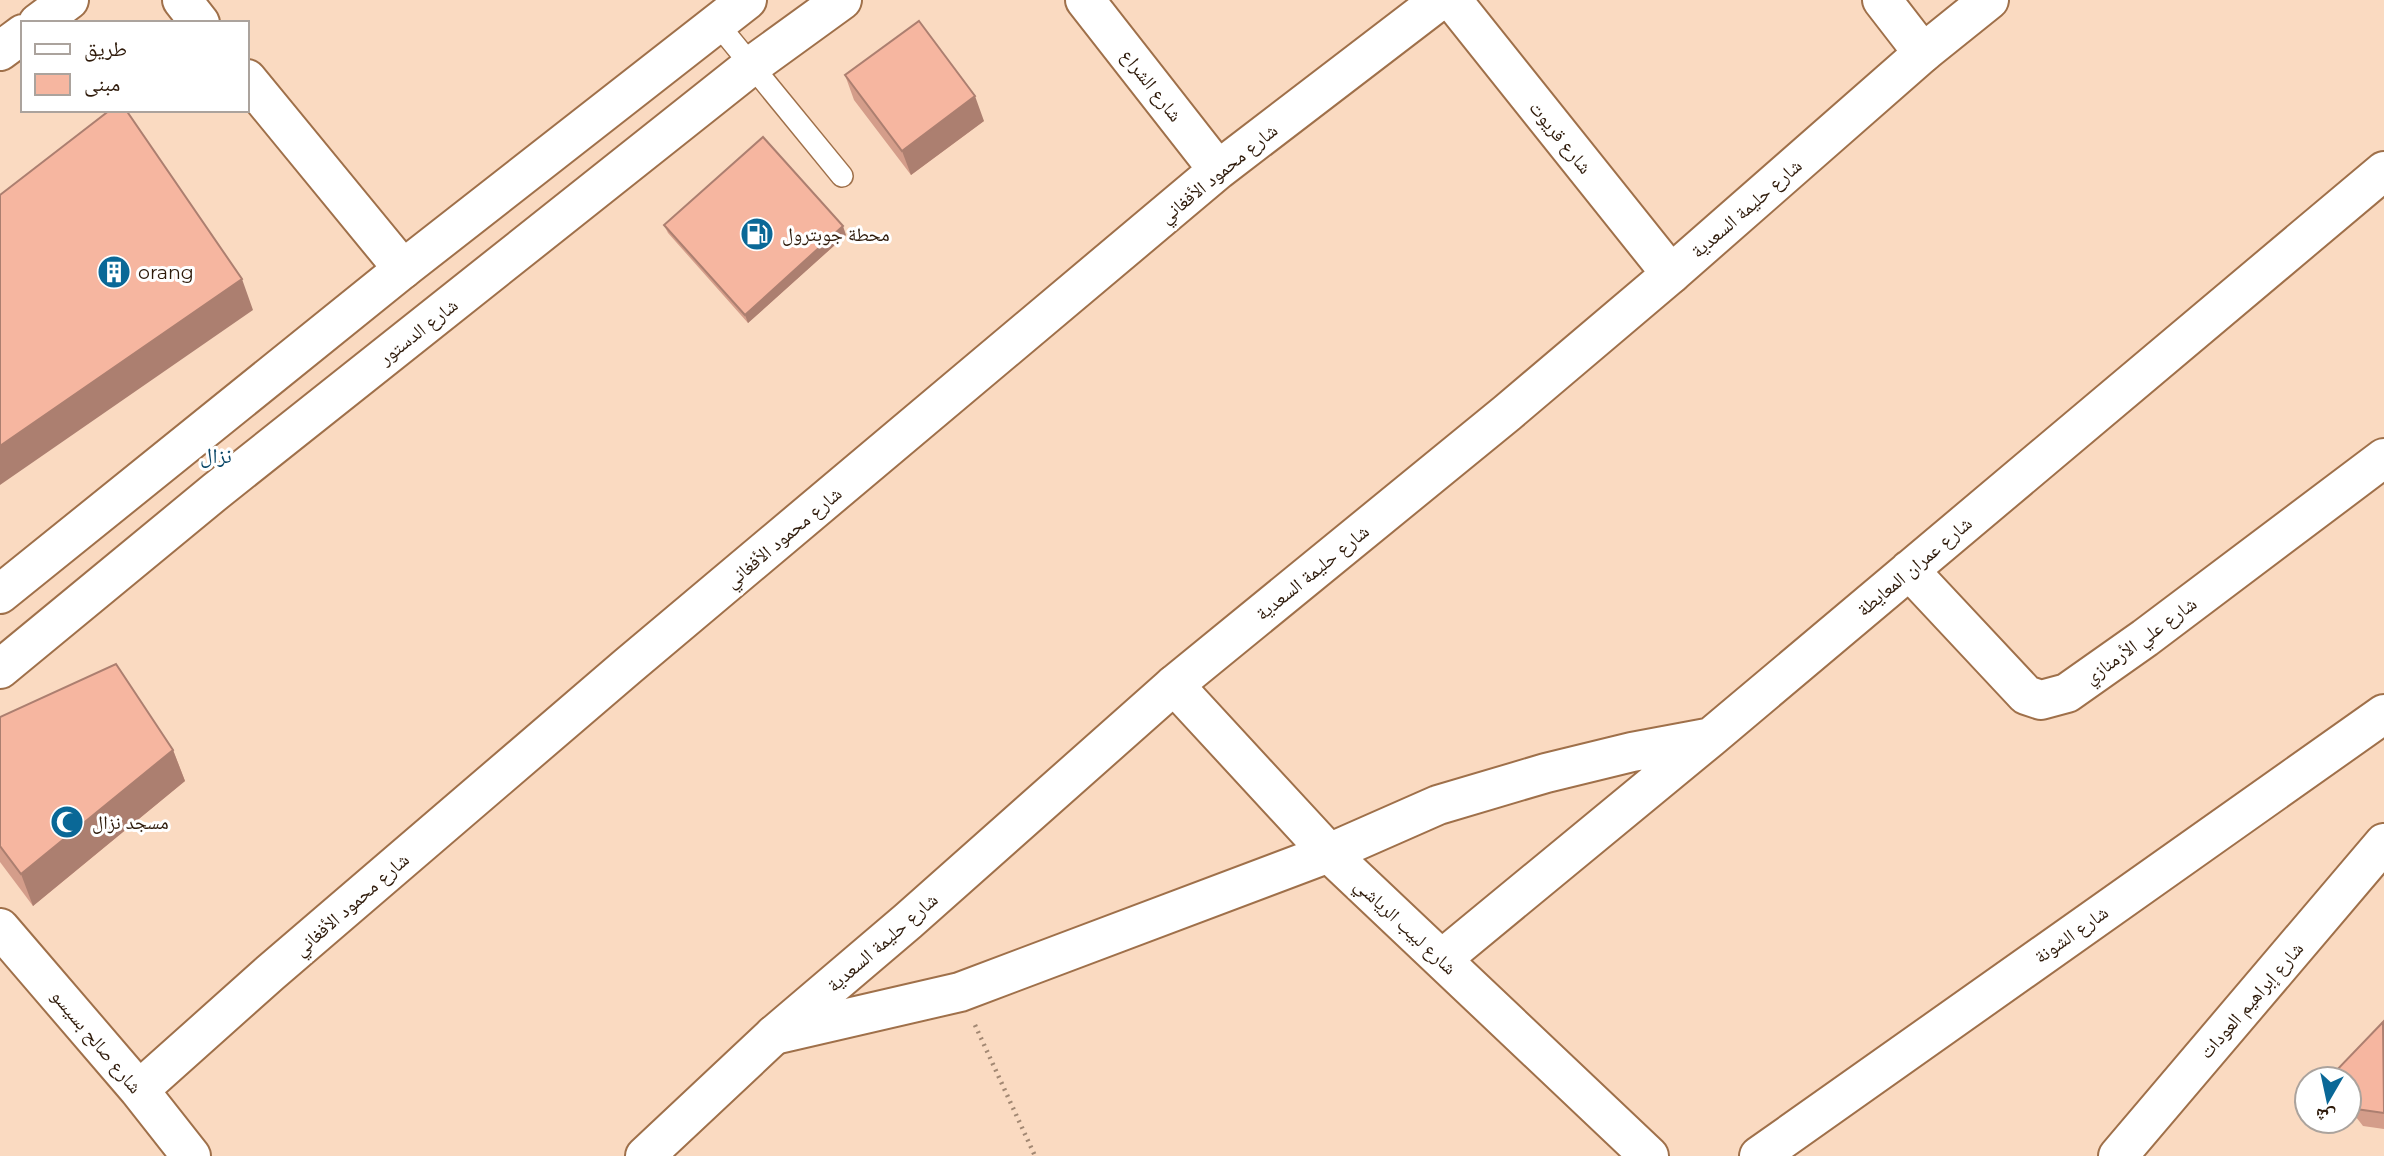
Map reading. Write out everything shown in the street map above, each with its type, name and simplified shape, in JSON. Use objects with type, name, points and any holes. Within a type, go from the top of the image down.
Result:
[{"type":"street","points":[[41,21],[69,0]]},
{"type":"street","points":[[182,0],[198,21]]},
{"type":"street","name":"شارع الدستور","points":[[0,669],[216,491],[751,66],[842,0]]},
{"type":"street","name":"شارع الشراع","points":[[1086,0],[1218,170]]},
{"type":"street","name":"شارع محمود الأفغاني","points":[[139,1090],[270,973],[607,684],[1218,170],[1440,0]]},
{"type":"street","name":"شارع قريوت","points":[[1452,0],[1671,274]]},
{"type":"street","points":[[1882,0],[1923,54]]},
{"type":"street","name":"شارع حليمة السعدية","points":[[645,1156],[774,1035],[1174,685],[1671,274],[1923,54],[1989,0]]},
{"type":"street","points":[[0,594],[403,269],[732,11]]},
{"type":"street","points":[[0,51],[21,35]]},
{"type":"street","points":[[248,80],[403,269]]},
{"type":"street","name":"شارع عمران المعايطة","points":[[1442,960],[2384,171]]},
{"type":"street","name":"شارع علي الأرمنازي","points":[[1909,570],[2026,695],[2041,700],[2067,693],[2145,638],[2384,458]]},
{"type":"street","name":"شارع لبيب الرياشي","points":[[1174,685],[1329,853],[1649,1156]]},
{"type":"street","name":"شارع الشونة","points":[[1759,1156],[2384,713]]},
{"type":"street","points":[[774,1035],[960,992],[1329,853],[1438,805],[1546,773],[1632,752],[1710,738]]},
{"type":"street","name":"شارع إبراهيم العودات","points":[[2118,1156],[2384,843]]},
{"type":"street","name":"شارع صالح بسيسو","points":[[0,928],[139,1090],[191,1156]]},
{"type":"lane","points":[[732,11],[751,66],[842,176]]},
{"type":"path","points":[[960,992],[1035,1156]]},
{"type":"building","points":[[919,21],[975,96],[902,151],[845,75]]},
{"type":"building","name":"orang","points":[[107,112],[127,112],[242,279],[0,446],[0,195]]},
{"type":"building","name":"محطة جوبترول","points":[[763,137],[843,226],[745,315],[664,225]]},
{"type":"building","name":"مسجد نزال","points":[[116,664],[173,750],[21,874],[0,846],[0,717]]},
{"type":"building","points":[[2383,1022],[2384,1113],[2363,1110],[2363,1065],[2342,1065]]},
{"type":"place","name":"محطة جوبترول","points":[[757,234]]},
{"type":"place","name":"orang","points":[[114,272]]},
{"type":"place","name":"مسجد نزال","points":[[67,822]]},
{"type":"district","name":"نزال","points":[[216,456]]}]
